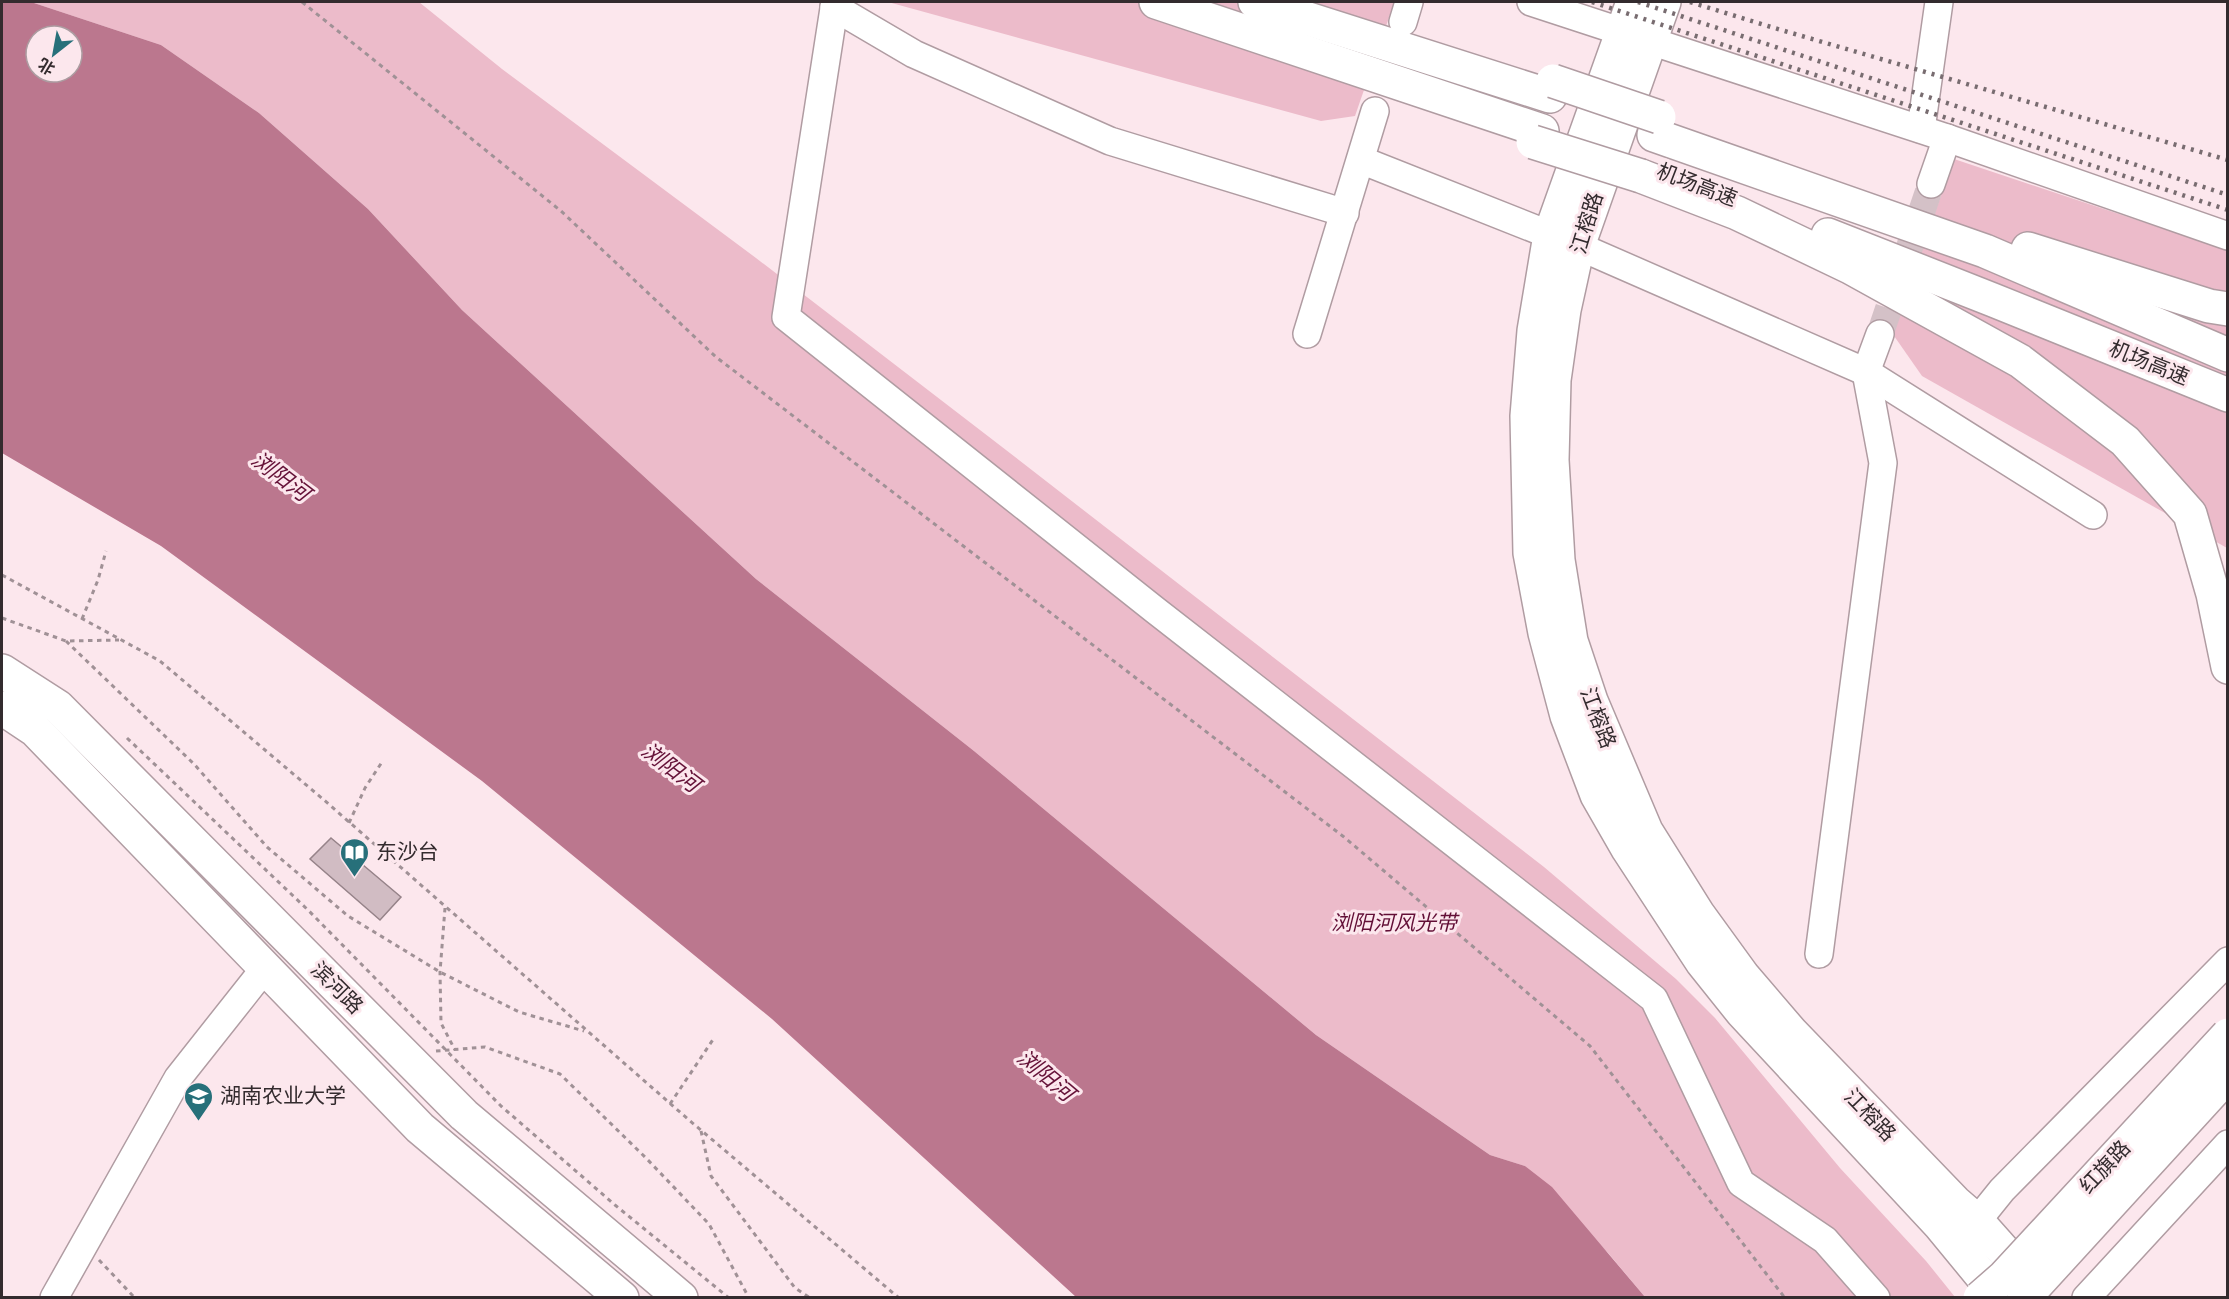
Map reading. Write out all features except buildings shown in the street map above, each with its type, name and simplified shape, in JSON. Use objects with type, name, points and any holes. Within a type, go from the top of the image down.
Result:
[{"type":"main road","name":"机场高速","points":[[1156,2],[1538,136],[1649,148],[1985,251],[2176,333],[2228,352]]},
{"type":"main road","name":"机场高速","points":[[1255,2],[1424,56],[1552,89],[1649,148],[1993,300],[2228,395]]},
{"type":"main road","name":"江榕路","points":[[1664,2],[1635,24],[1534,331],[1527,416],[1530,553],[1545,633],[1567,716],[1597,795],[1628,849],[1702,962],[1742,1012],[1932,1217],[2000,1298]]},
{"type":"main road","points":[[1649,148],[1945,223],[2209,306],[2228,309]]},
{"type":"main road","points":[[1649,148],[1737,213],[1850,267],[2020,362],[2125,441],[2190,514],[2213,594],[2228,667]]},
{"type":"main road","name":"江榕路","points":[[1564,240],[1564,310],[1554,380],[1552,460],[1558,560],[1571,641],[1614,760],[1646,831],[1698,914],[1743,976],[1799,1041],[1955,1202],[1977,1221],[2045,1298]]},
{"type":"main road","name":"滨河路","points":[[2,671],[58,707],[464,1115],[681,1298]]},
{"type":"main road","name":"滨河路","points":[[2,708],[35,730],[420,1128],[622,1298]]},
{"type":"main road","name":"红旗路","points":[[1980,1298],[2004,1277],[2228,1035]]},
{"type":"main road","name":"红旗路","points":[[2024,1298],[2228,1075]]},
{"type":"street","points":[[1531,2],[1635,24],[1921,129],[2228,236]]},
{"type":"street","points":[[1921,129],[1938,2]]},
{"type":"street","points":[[1345,213],[1110,141],[914,54],[835,4],[786,317],[1155,610],[1654,999],[1741,1184],[1825,1240],[1876,1298]]},
{"type":"street","points":[[1307,334],[1375,111]]},
{"type":"street","points":[[1931,184],[1947,138]]},
{"type":"street","points":[[1361,160],[1564,240],[1866,372],[2093,515]]},
{"type":"street","points":[[1820,954],[1883,463],[1866,372],[1880,334]]},
{"type":"street","points":[[1966,1257],[1977,1221],[2002,1190],[2228,961]]},
{"type":"street","points":[[54,1298],[178,1078],[265,968]]},
{"type":"street","points":[[2086,1298],[2228,1144]]},
{"type":"path","points":[[302,2],[561,211],[716,357],[1344,837],[1590,1046],[1785,1298]]},
{"type":"path","points":[[82,620],[106,552]]},
{"type":"path","points":[[2,575],[160,661],[446,907],[670,1104],[899,1298]]},
{"type":"path","points":[[2,618],[66,641],[121,640]]},
{"type":"path","points":[[66,641],[194,764],[267,847],[348,916],[440,972],[519,1012],[587,1032]]},
{"type":"path","points":[[122,733],[308,910],[501,1106],[615,1205],[729,1298]]},
{"type":"path","points":[[349,823],[365,788],[382,762]]},
{"type":"path","points":[[446,907],[440,972],[441,1023],[455,1050]]},
{"type":"path","points":[[670,1104],[714,1038]]},
{"type":"path","points":[[403,1054],[485,1047],[560,1074],[646,1158],[709,1224],[749,1298]]},
{"type":"path","points":[[701,1130],[711,1176],[795,1288],[810,1298]]},
{"type":"path","points":[[84,1245],[135,1298]]},
{"type":"green space","name":"浏阳河风光带","points":[[31,2],[419,2],[502,69],[756,258],[993,440],[1544,867],[1676,979],[1715,1018],[1840,1168],[1926,1261],[1955,1297],[1645,1297],[1609,1254],[1525,1166],[1490,1155],[1316,1035],[974,751],[756,579],[462,310],[368,209],[259,113],[161,45]]},
{"type":"green space","points":[[888,2],[1394,3],[1355,116],[1321,121]]},
{"type":"green space","points":[[1954,159],[2227,250],[2227,548],[1922,376],[1892,333]]},
{"type":"water","name":"浏阳河","points":[[2,2],[31,2],[161,45],[259,113],[368,209],[462,310],[756,579],[974,751],[1316,1035],[1490,1155],[1525,1166],[1552,1187],[1645,1297],[1076,1297],[772,1019],[482,781],[161,546],[2,453]]},
{"type":"tunnel","points":[[1880,334],[1931,184]]},
{"type":"railway","points":[[1592,2],[2228,210]]},
{"type":"railway","points":[[1638,2],[2228,195]]},
{"type":"railway","points":[[1690,2],[2228,160]]},
{"type":"place","name":"东沙台","points":[[355,878]]},
{"type":"place","name":"湖南农业大学","points":[[199,1122]]}]
